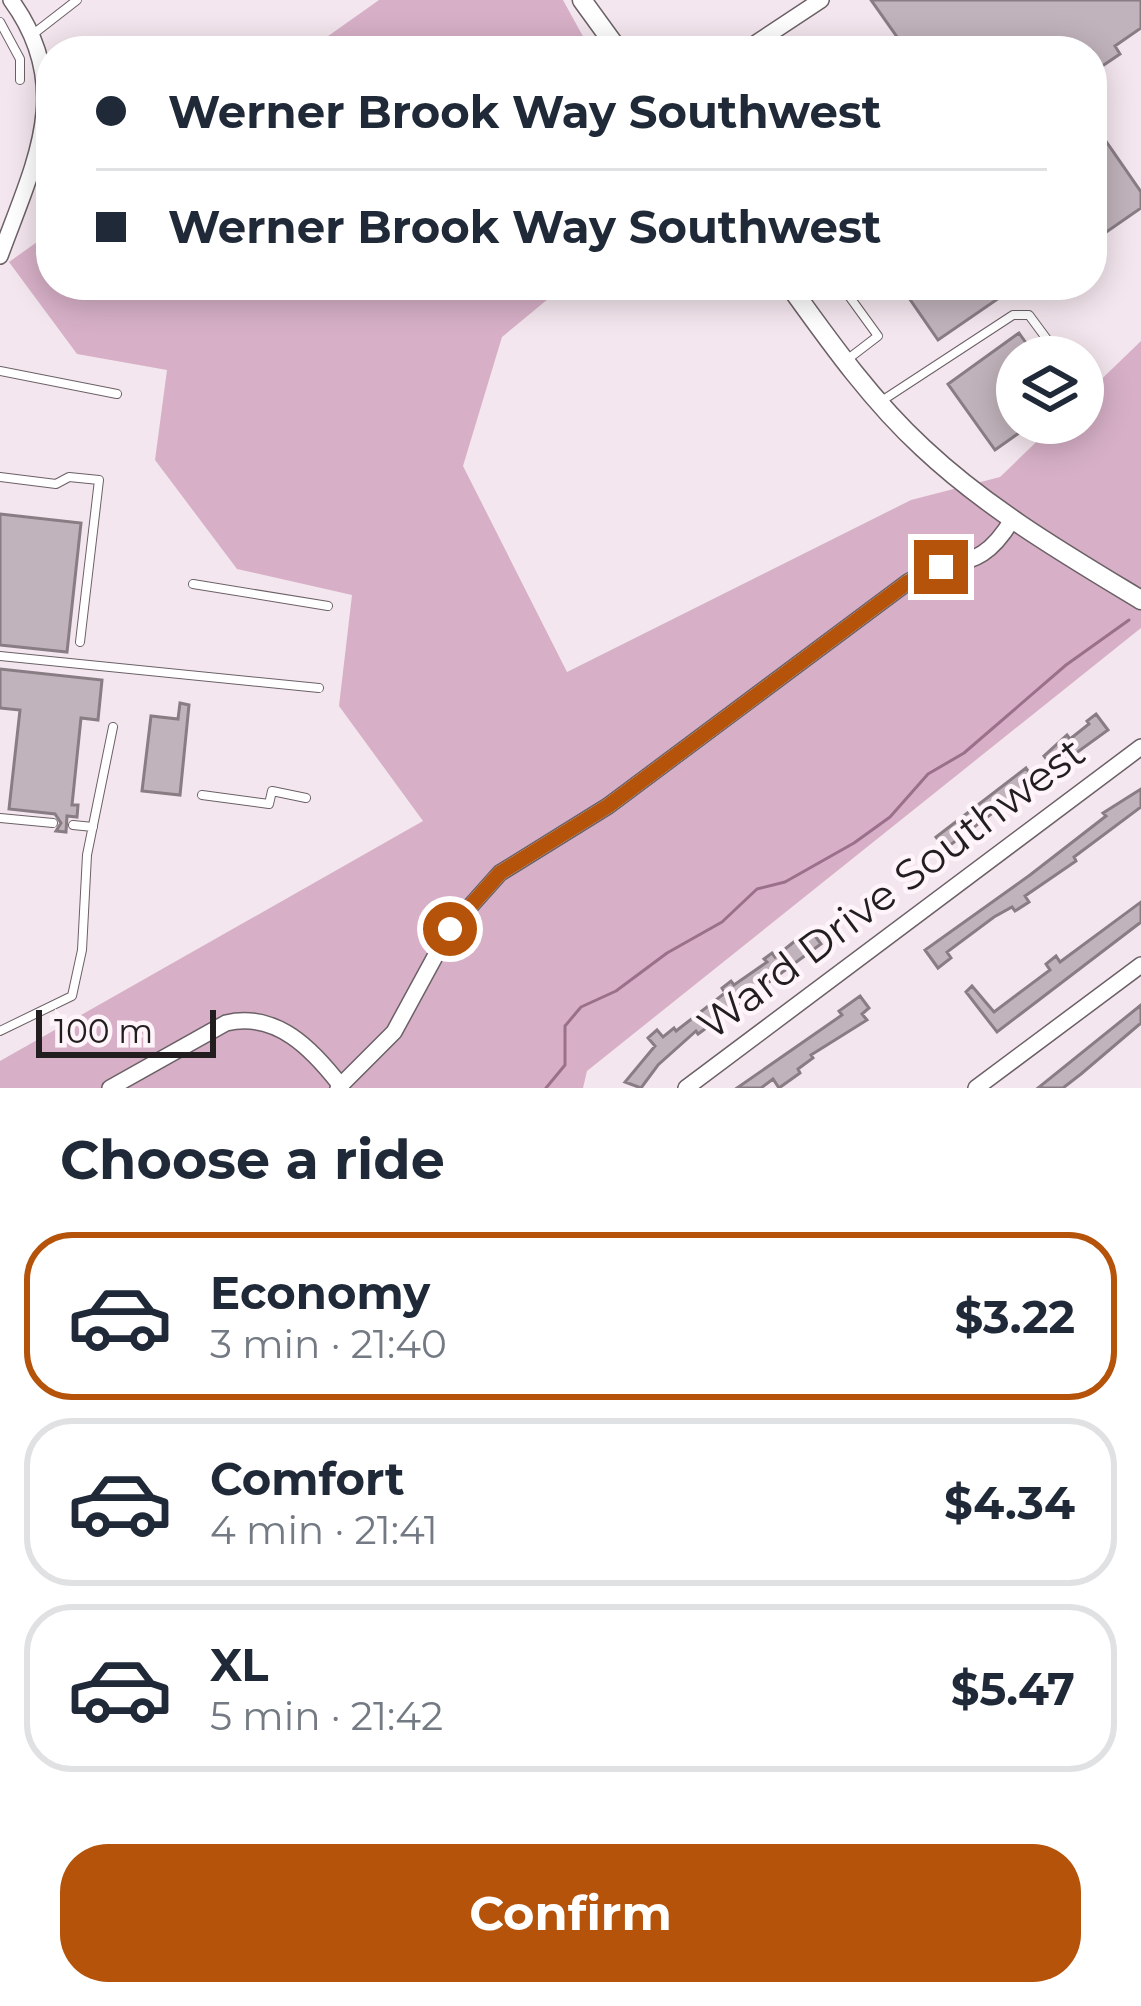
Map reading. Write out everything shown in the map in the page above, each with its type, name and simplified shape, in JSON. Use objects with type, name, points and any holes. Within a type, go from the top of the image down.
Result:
[{"type":"street","points":[[11,0],[36,49]]},
{"type":"street","points":[[582,0],[608,36]]},
{"type":"street","points":[[767,36],[821,0]]},
{"type":"street","points":[[0,256],[36,158]]},
{"type":"street","points":[[800,300],[844,362],[922,448],[1012,520],[1141,600]]},
{"type":"street","points":[[110,1088],[226,1023],[241,1020],[302,1040],[340,1087],[394,1032],[450,929],[500,873],[608,806],[908,582],[990,552],[1012,520]]},
{"type":"street","name":"Ward Drive Southwest","points":[[686,1088],[1141,747]]},
{"type":"street","points":[[976,1088],[1141,965]]},
{"type":"lane","points":[[32,35],[77,0]]},
{"type":"lane","points":[[0,22],[20,59],[20,80]]},
{"type":"lane","points":[[844,362],[878,336],[852,300]]},
{"type":"lane","points":[[878,402],[1013,315],[1029,314],[1045,336]]},
{"type":"lane","points":[[0,371],[117,394]]},
{"type":"lane","points":[[0,477],[56,484],[69,477],[99,480],[80,642]]},
{"type":"lane","points":[[193,584],[328,606]]},
{"type":"lane","points":[[0,656],[319,688]]},
{"type":"lane","points":[[0,1031],[71,996],[82,950],[87,855],[113,727]]},
{"type":"lane","points":[[202,795],[269,804],[272,790],[306,797]]},
{"type":"lane","points":[[0,818],[53,824]]},
{"type":"lane","points":[[73,825],[92,827]]},
{"type":"shaded area","points":[[379,0],[563,0],[583,36],[328,36]]},
{"type":"shaded area","points":[[36,243],[36,299],[9,262]]},
{"type":"shaded area","points":[[37,300],[547,300],[502,337],[463,466],[567,672],[911,500],[1000,477],[1034,444],[1104,444],[1104,377],[1141,341],[1141,628],[587,1071],[583,1088],[0,1088],[0,1061],[423,821],[339,706],[352,595],[237,569],[155,460],[167,370],[77,354]]},
{"type":"building","points":[[871,0],[1141,0],[1141,28],[1115,46],[1120,54],[1107,63],[1107,36],[896,36]]},
{"type":"building","points":[[1107,143],[1141,192],[1141,208],[1107,232]]},
{"type":"building","points":[[910,300],[996,300],[938,340]]},
{"type":"building","points":[[996,350],[996,444],[1003,444],[995,450],[948,384]]},
{"type":"building","points":[[0,514],[81,523],[67,652],[0,645]]},
{"type":"building","points":[[0,669],[102,680],[98,720],[81,718],[72,805],[78,805],[77,817],[67,816],[66,832],[56,831],[61,823],[55,814],[9,809],[20,710],[0,708]]},
{"type":"building","points":[[180,703],[189,705],[180,795],[142,791],[151,716],[178,719]]},
{"type":"building","points":[[1096,714],[1108,730],[1054,769],[1044,756]]},
{"type":"building","points":[[1026,768],[1035,781],[945,849],[936,837]]},
{"type":"building","points":[[1141,789],[1141,807],[1025,896],[1029,902],[994,917],[947,952],[951,958],[938,968],[925,950]]},
{"type":"building","points":[[1141,902],[1141,922],[997,1032],[966,992],[972,986],[994,1012],[1050,970],[1046,964],[1056,956],[1060,962]]},
{"type":"building","points":[[810,929],[821,944],[698,1034],[696,1031],[658,1065],[641,1088],[625,1082],[655,1046],[648,1038],[657,1030],[663,1037],[676,1031],[725,993],[722,988],[731,981],[734,985]]},
{"type":"building","points":[[860,996],[869,1008],[862,1014],[867,1020],[811,1055],[798,1069],[800,1073],[779,1088],[773,1079],[761,1088],[737,1088],[842,1015],[839,1011]]},
{"type":"building","points":[[1141,1005],[1141,1023],[1081,1074],[1063,1088],[1038,1088]]},
{"type":"waterway","points":[[546,1088],[565,1065],[565,1026],[581,1007],[616,991],[667,953],[722,922],[757,889],[785,882],[854,843],[890,817],[928,774],[964,753],[1066,665],[1129,620]]},
{"type":"route","points":[[450,929],[500,873],[608,806],[908,582],[941,567]]}]
